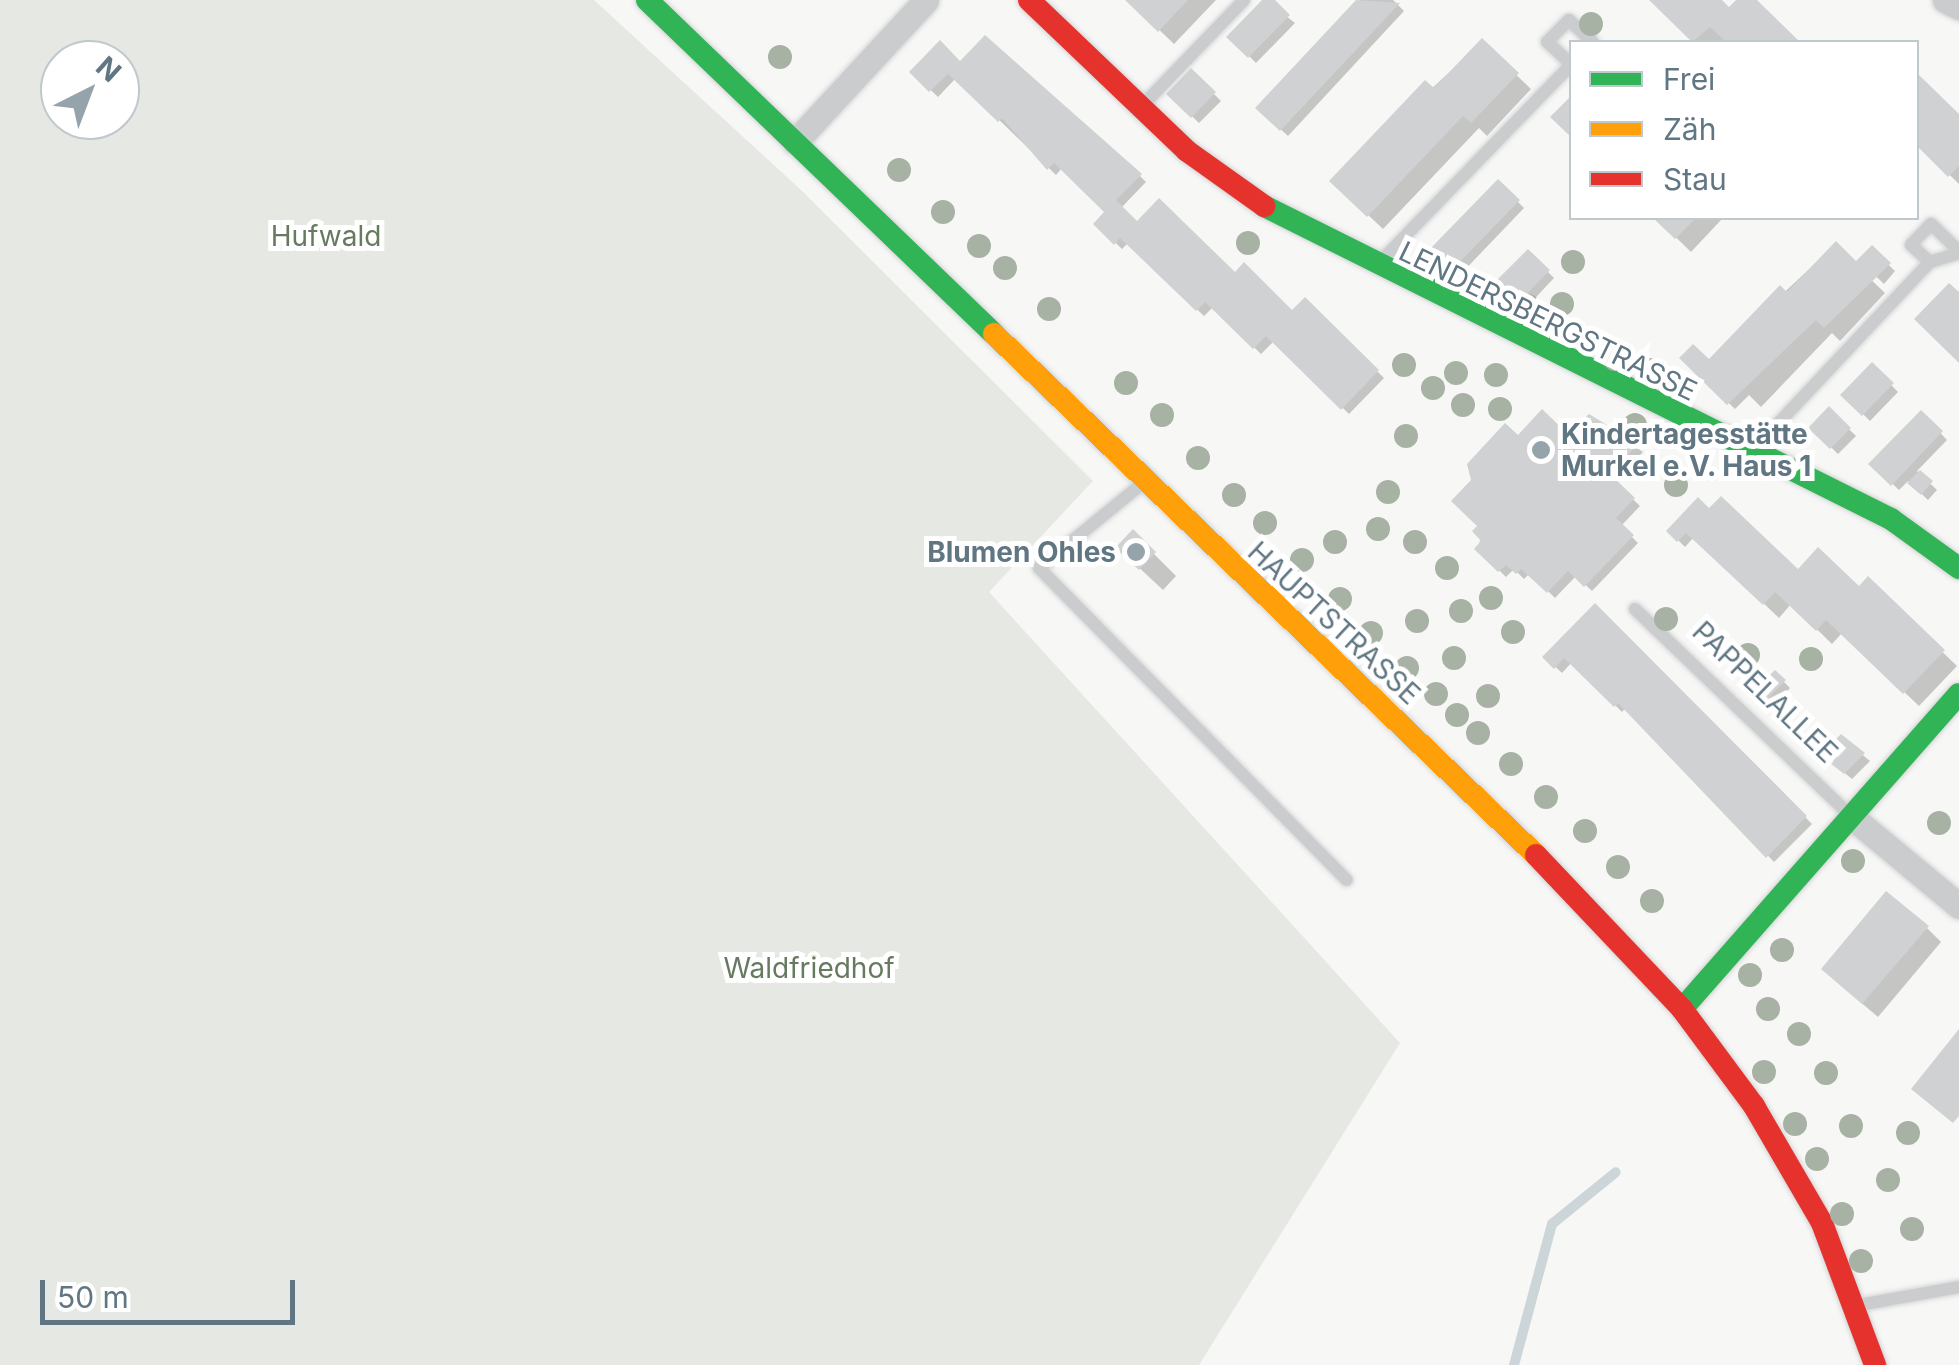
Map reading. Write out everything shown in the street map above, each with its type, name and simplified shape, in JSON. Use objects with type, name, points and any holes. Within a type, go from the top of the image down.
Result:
[{"type":"street","name":"HAUPTSTRASSE","points":[[647,0],[1143,483],[1553,872],[1682,1009],[1720,1053],[1788,1160],[1857,1306],[1875,1365]]},
{"type":"street","points":[[795,142],[926,0]]},
{"type":"street","name":"LENDERSBERGSTRASSE","points":[[1030,0],[1139,108],[1240,192],[1373,270],[1891,519],[1959,568]]},
{"type":"street","points":[[1945,0],[1959,7]]},
{"type":"street","points":[[1682,1009],[1854,818],[1959,694]]},
{"type":"street","points":[[1854,818],[1959,906]]},
{"type":"lane","points":[[1139,108],[1244,0]]},
{"type":"lane","points":[[1569,63],[1547,42],[1569,20],[1591,40]]},
{"type":"lane","name":"LENDERSBERGSTRASSE","points":[[1373,270],[1569,67]]},
{"type":"lane","points":[[1752,452],[1930,262],[1959,252],[1931,224],[1911,244],[1930,262]]},
{"type":"lane","points":[[1143,483],[1039,568],[1347,880]]},
{"type":"lane","name":"PAPPELALLEE","points":[[1636,608],[1854,818]]},
{"type":"lane","points":[[1857,1306],[1959,1287]]},
{"type":"green space","points":[[0,0],[594,0],[800,189],[1093,481],[989,592],[1400,1043],[1199,1365],[0,1365]]},
{"type":"building","points":[[1125,0],[1188,0],[1158,32]]},
{"type":"building","points":[[1262,0],[1275,0],[1290,15],[1248,58],[1226,37]]},
{"type":"building","points":[[1356,0],[1400,3],[1280,131],[1255,108]]},
{"type":"building","points":[[1649,0],[1722,0],[1729,7],[1736,0],[1757,0],[1798,40],[1724,40],[1710,27],[1690,40]]},
{"type":"building","points":[[985,35],[1142,174],[1116,200],[1137,221],[1159,198],[1235,272],[1244,262],[1292,310],[1305,297],[1379,370],[1341,410],[1266,336],[1253,349],[1205,302],[1196,311],[1120,238],[1114,245],[1093,224],[1104,212],[1054,163],[1047,170],[1002,118],[998,122],[948,74],[929,92],[909,72],[940,40],[960,61]]},
{"type":"building","points":[[1482,38],[1519,73],[1471,123],[1463,116],[1367,217],[1329,181],[1425,80],[1434,88]]},
{"type":"building","points":[[1191,68],[1216,92],[1191,118],[1166,94]]},
{"type":"building","points":[[1919,75],[1959,114],[1959,166],[1948,177],[1919,148]]},
{"type":"building","points":[[1569,98],[1569,135],[1550,117]]},
{"type":"building","points":[[1498,179],[1520,200],[1449,273],[1427,252]]},
{"type":"building","points":[[1655,220],[1694,220],[1675,239]]},
{"type":"building","points":[[1836,241],[1856,261],[1872,245],[1891,263],[1824,328],[1816,320],[1727,405],[1679,358],[1693,344],[1709,359],[1780,285],[1787,292]]},
{"type":"building","points":[[1528,249],[1550,270],[1517,304],[1495,282]]},
{"type":"building","points":[[1949,283],[1959,292],[1959,363],[1914,319]]},
{"type":"building","points":[[1872,362],[1894,383],[1862,416],[1840,395]]},
{"type":"building","points":[[1829,406],[1851,428],[1830,449],[1808,428]]},
{"type":"building","points":[[1542,409],[1568,434],[1589,414],[1638,444],[1610,474],[1635,498],[1616,518],[1634,535],[1584,587],[1568,571],[1547,593],[1521,569],[1516,574],[1506,565],[1498,572],[1474,549],[1481,541],[1472,531],[1477,526],[1451,501],[1471,480],[1467,464],[1505,423],[1518,435]]},
{"type":"building","points":[[1921,410],[1943,431],[1891,486],[1868,464]]},
{"type":"building","points":[[1920,470],[1933,481],[1921,495],[1907,483]]},
{"type":"building","points":[[1721,496],[1798,569],[1818,547],[1859,586],[1868,576],[1945,650],[1903,694],[1826,620],[1816,631],[1775,592],[1763,605],[1686,533],[1677,542],[1666,531],[1698,497],[1709,508]]},
{"type":"building","points":[[1133,529],[1156,552],[1139,570],[1115,548]]},
{"type":"building","points":[[1595,603],[1807,816],[1766,858],[1618,703],[1614,707],[1564,658],[1554,669],[1542,657]]},
{"type":"building","points":[[1775,670],[1786,680],[1766,700],[1755,690]]},
{"type":"building","points":[[1841,734],[1865,753],[1844,774],[1820,755]]},
{"type":"building","points":[[1886,891],[1929,926],[1862,1004],[1821,969]]},
{"type":"building","points":[[1959,1029],[1959,1116],[1953,1123],[1911,1089]]},
{"type":"waterway","points":[[1514,1365],[1552,1224],[1616,1172]]},
{"type":"traffic: fast","points":[[647,0],[994,334]]},
{"type":"traffic: fast","points":[[1264,206],[1891,519],[1959,568]]},
{"type":"traffic: fast","points":[[1682,1009],[1959,694]]},
{"type":"traffic: slow","points":[[994,334],[1536,855]]},
{"type":"traffic: jam","points":[[1029,0],[1187,151],[1264,206]]},
{"type":"traffic: jam","points":[[1536,855],[1682,1009],[1754,1106],[1822,1223],[1875,1365]]},
{"type":"place","name":"Kindertagesstätte Murkel e.V. Haus 1","points":[[1541,450]]},
{"type":"place","name":"Blumen Ohles","points":[[1136,552]]},
{"type":"park label","name":"Hufwald","points":[[326,236]]},
{"type":"park label","name":"Waldfriedhof","points":[[809,968]]}]
